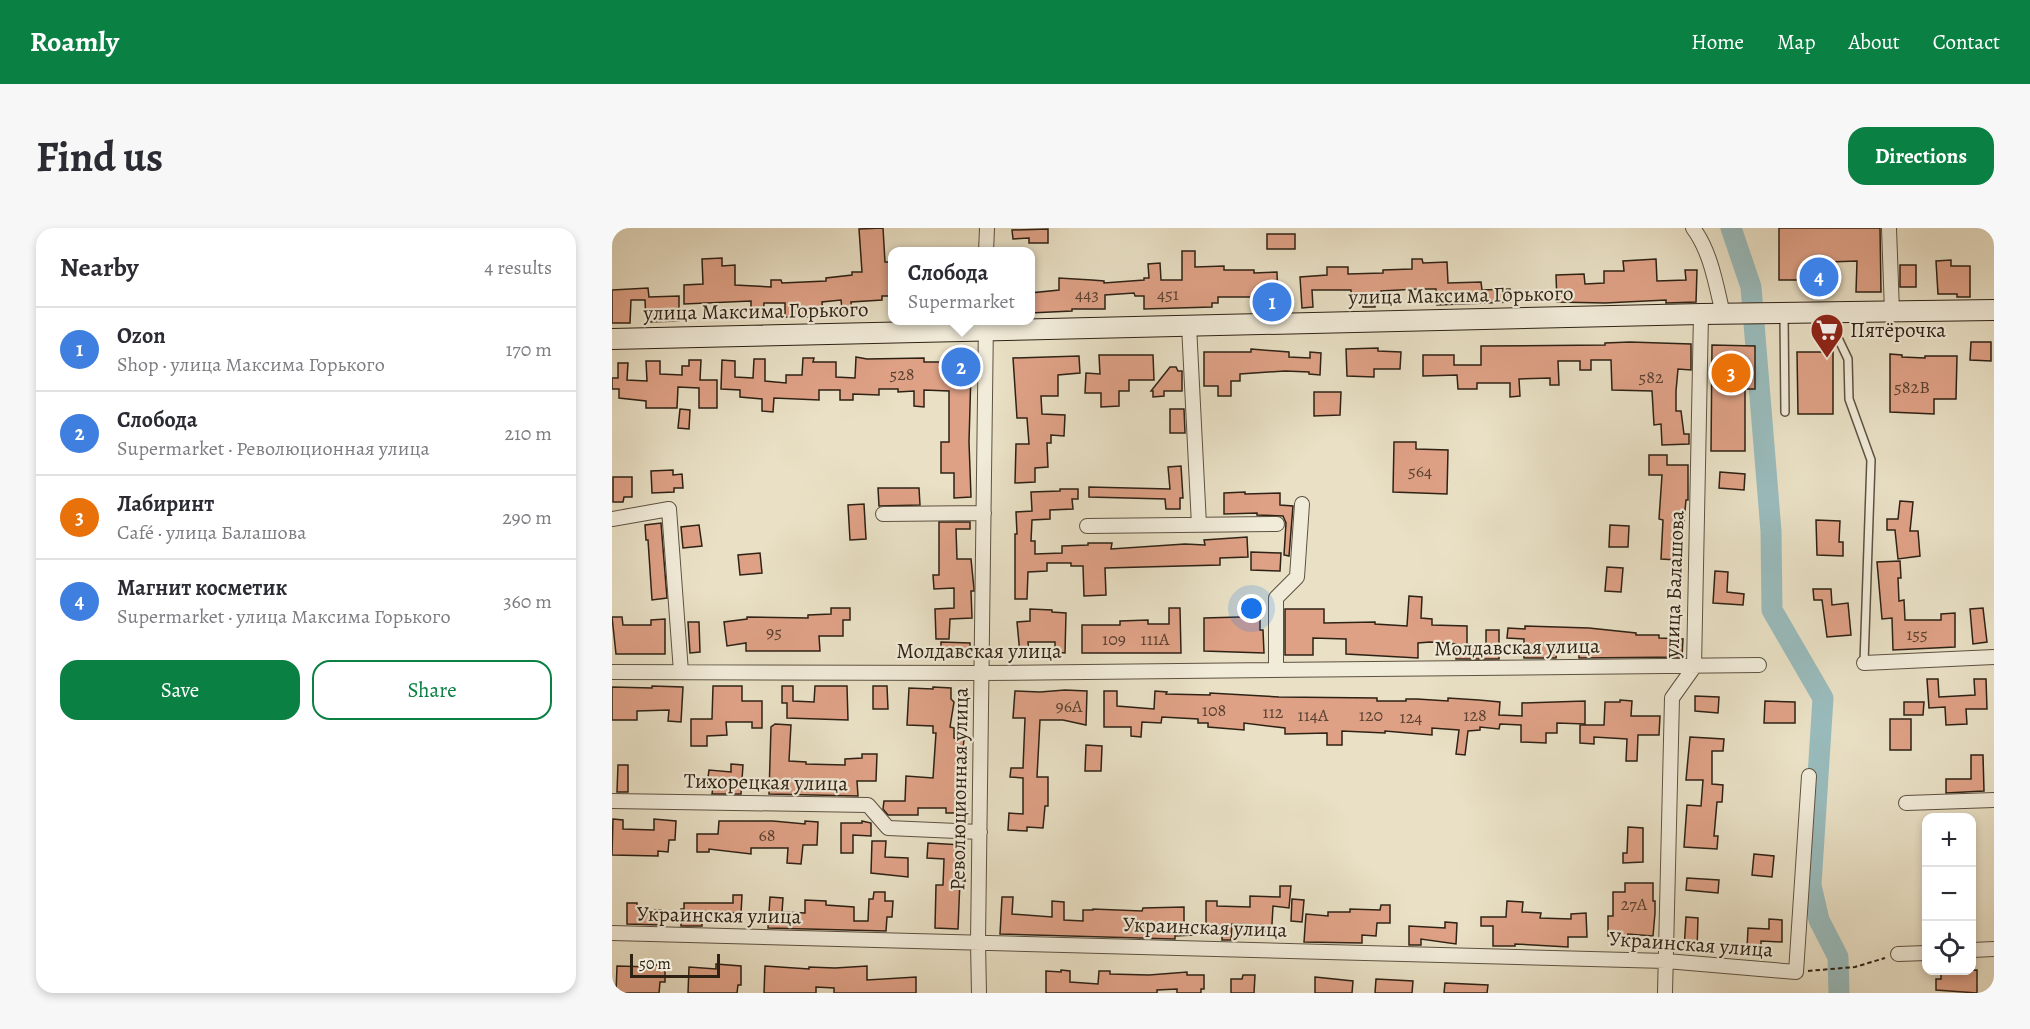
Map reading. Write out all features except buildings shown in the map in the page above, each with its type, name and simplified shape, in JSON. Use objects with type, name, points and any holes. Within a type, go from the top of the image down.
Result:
[{"type":"main road","points":[[1780,313],[1994,310]]},
{"type":"main road","name":"улица Максима Горького","points":[[612,339],[986,325],[1190,325],[1780,313]]},
{"type":"street","points":[[987,228],[987,247]]},
{"type":"street","points":[[1693,228],[1699,236],[1728,314]]},
{"type":"street","points":[[1890,228],[1892,312]]},
{"type":"street","name":"улица Балашова","points":[[1665,993],[1672,698],[1694,666],[1701,314]]},
{"type":"street","name":"Революционная улица","points":[[979,993],[986,325]]},
{"type":"street","points":[[1190,325],[1199,525]]},
{"type":"street","points":[[1276,670],[1276,598],[1297,577],[1302,504]]},
{"type":"street","points":[[612,519],[669,509],[681,672]]},
{"type":"street","points":[[883,514],[984,513]]},
{"type":"street","points":[[1087,526],[1277,524]]},
{"type":"street","points":[[1864,663],[1994,657]]},
{"type":"street","name":"Молдавская улица","points":[[612,672],[982,673],[1759,665]]},
{"type":"street","points":[[1796,972],[1809,776]]},
{"type":"street","points":[[1906,803],[1994,800]]},
{"type":"street","name":"Тихорецкая улица","points":[[612,801],[868,805],[888,828],[980,832]]},
{"type":"street","name":"Украинская улица","points":[[612,933],[1666,961],[1796,972]]},
{"type":"street","points":[[1976,950],[1994,949]]},
{"type":"street","points":[[1898,954],[1922,952]]},
{"type":"lane","points":[[1780,313],[1785,412]]},
{"type":"lane","points":[[1826,313],[1848,359],[1850,399],[1871,460],[1864,663]]},
{"type":"path","points":[[1796,972],[1855,967],[1898,954]]},
{"type":"waterway","points":[[1731,228],[1751,287],[1771,531],[1772,610],[1823,698],[1811,885],[1819,920],[1838,957],[1839,993]]},
{"type":"place","name":"Магнит косметик","points":[[1819,277]]},
{"type":"place","name":"Ozon","points":[[1272,302]]},
{"type":"place","name":"Пятёрочка","points":[[1827,359]]},
{"type":"place","name":"Слобода","points":[[961,367]]},
{"type":"place","name":"Лабиринт","points":[[1731,373]]}]
